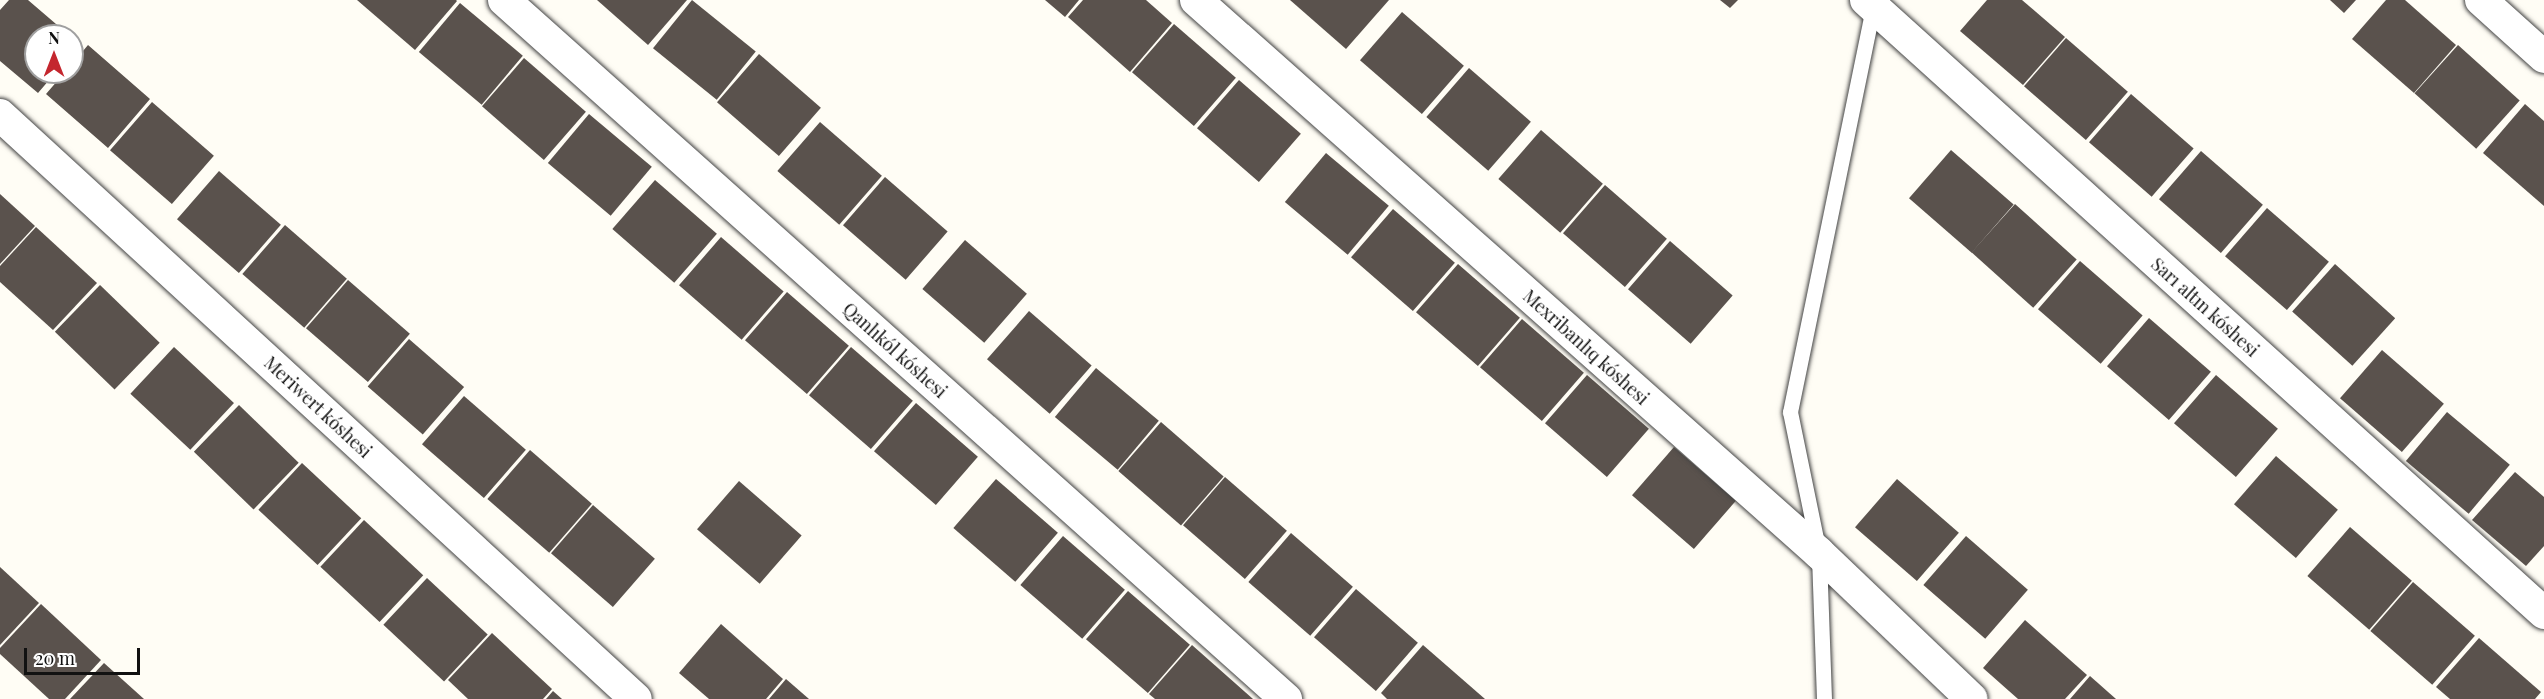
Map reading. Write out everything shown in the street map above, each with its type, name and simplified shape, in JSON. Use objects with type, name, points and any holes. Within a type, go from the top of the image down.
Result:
[{"type":"street","name":"Qanlıkól kóshesi","points":[[504,0],[1286,699]]},
{"type":"street","name":"Mexribanlıq kóshesi","points":[[1196,0],[1819,554],[1972,699]]},
{"type":"street","points":[[2481,0],[2544,57]]},
{"type":"street","name":"Sarı altın kóshesi","points":[[1871,2],[2544,613]]},
{"type":"street","name":"Meriwert kóshesi","points":[[0,115],[636,699]]},
{"type":"lane","points":[[1824,699],[1819,554],[1790,412],[1871,2]]},
{"type":"building","points":[[9,0],[28,0],[56,24],[24,24],[24,81],[0,61],[0,10]]},
{"type":"building","points":[[357,0],[456,0],[457,1],[415,50]]},
{"type":"building","points":[[597,0],[687,0],[648,45]]},
{"type":"building","points":[[692,0],[756,52],[717,100],[653,48]]},
{"type":"building","points":[[1045,0],[1079,0],[1065,17]]},
{"type":"building","points":[[1083,0],[1146,0],[1172,23],[1130,72],[1068,17]]},
{"type":"building","points":[[1290,0],[1389,0],[1346,49]]},
{"type":"building","points":[[1720,0],[1738,0],[1730,8]]},
{"type":"building","points":[[1987,0],[2022,0],[2065,37],[2023,85],[1960,31]]},
{"type":"building","points":[[2330,0],[2356,0],[2344,13]]},
{"type":"building","points":[[2386,0],[2405,0],[2456,45],[2414,93],[2352,39]]},
{"type":"building","points":[[460,3],[523,56],[482,105],[419,52]]},
{"type":"building","points":[[1402,12],[1464,66],[1422,114],[1360,60]]},
{"type":"building","points":[[1174,24],[1236,78],[1194,126],[1132,72]]},
{"type":"building","points":[[2066,38],[2128,92],[2086,140],[2024,86]]},
{"type":"building","points":[[88,45],[150,99],[108,148],[46,94],[55,84],[84,84],[84,50]]},
{"type":"building","points":[[2458,45],[2520,101],[2476,149],[2415,93]]},
{"type":"building","points":[[759,54],[821,108],[779,156],[717,102]]},
{"type":"building","points":[[524,58],[586,112],[544,160],[482,106]]},
{"type":"building","points":[[1469,68],[1531,122],[1488,171],[1426,117]]},
{"type":"building","points":[[1239,80],[1301,134],[1259,182],[1197,128]]},
{"type":"building","points":[[27,84],[46,84],[38,93]]},
{"type":"building","points":[[2131,94],[2194,148],[2152,197],[2089,142]]},
{"type":"building","points":[[152,102],[214,156],[172,204],[110,150]]},
{"type":"building","points":[[2525,104],[2544,121],[2544,206],[2483,153]]},
{"type":"building","points":[[589,114],[652,167],[611,216],[548,163]]},
{"type":"building","points":[[820,122],[882,176],[839,225],[777,171]]},
{"type":"building","points":[[1541,130],[1603,184],[1560,233],[1498,179]]},
{"type":"building","points":[[1951,150],[2014,204],[1972,253],[1909,198]]},
{"type":"building","points":[[2201,151],[2263,205],[2221,253],[2159,199]]},
{"type":"building","points":[[1326,153],[1389,206],[1348,255],[1285,202]]},
{"type":"building","points":[[219,171],[281,225],[239,273],[177,219]]},
{"type":"building","points":[[885,177],[948,231],[906,280],[843,225]]},
{"type":"building","points":[[655,180],[717,234],[674,283],[612,229]]},
{"type":"building","points":[[1605,185],[1667,239],[1625,287],[1563,233]]},
{"type":"building","points":[[0,194],[35,226],[0,264]]},
{"type":"building","points":[[2015,204],[2077,260],[2033,308],[1972,252]]},
{"type":"building","points":[[2267,208],[2329,262],[2287,310],[2225,256]]},
{"type":"building","points":[[1393,209],[1455,263],[1413,311],[1351,257]]},
{"type":"building","points":[[285,225],[347,279],[304,328],[242,274]]},
{"type":"building","points":[[36,227],[97,283],[53,330],[0,282],[0,266]]},
{"type":"building","points":[[721,237],[784,291],[742,340],[679,285]]},
{"type":"building","points":[[965,240],[1027,294],[984,343],[922,289]]},
{"type":"building","points":[[1670,241],[1733,295],[1691,344],[1628,289]]},
{"type":"building","points":[[2080,261],[2143,315],[2101,364],[2038,309]]},
{"type":"building","points":[[1458,264],[1520,318],[1478,366],[1416,312]]},
{"type":"building","points":[[2335,264],[2395,318],[2352,366],[2292,312]]},
{"type":"building","points":[[348,280],[410,334],[368,382],[306,328]]},
{"type":"building","points":[[100,285],[160,343],[115,389],[55,332]]},
{"type":"building","points":[[787,292],[849,346],[807,394],[745,340]]},
{"type":"building","points":[[1029,311],[1092,365],[1050,414],[987,359]]},
{"type":"building","points":[[2149,318],[2211,372],[2169,420],[2107,366]]},
{"type":"building","points":[[1522,319],[1584,373],[1542,421],[1480,367]]},
{"type":"building","points":[[409,339],[464,387],[423,434],[368,387]]},
{"type":"building","points":[[174,347],[234,403],[190,450],[130,394]]},
{"type":"building","points":[[851,347],[913,401],[871,449],[809,395]]},
{"type":"building","points":[[2382,350],[2444,404],[2402,452],[2340,398]]},
{"type":"building","points":[[1096,368],[1159,421],[1118,470],[1055,417]]},
{"type":"building","points":[[1587,375],[1649,429],[1607,477],[1545,423]]},
{"type":"building","points":[[2216,375],[2278,429],[2236,477],[2174,423]]},
{"type":"building","points":[[464,396],[526,450],[484,498],[422,444]]},
{"type":"building","points":[[916,403],[978,457],[936,505],[874,451]]},
{"type":"building","points":[[239,405],[299,463],[254,509],[194,452]]},
{"type":"building","points":[[2447,412],[2510,465],[2469,514],[2406,461]]},
{"type":"building","points":[[1161,422],[1224,476],[1181,526],[1118,471]]},
{"type":"building","points":[[1674,447],[1736,501],[1694,549],[1632,495]]},
{"type":"building","points":[[530,450],[592,504],[549,553],[487,499]]},
{"type":"building","points":[[2276,456],[2338,510],[2296,558],[2234,504]]},
{"type":"building","points":[[302,463],[361,518],[318,565],[258,510]]},
{"type":"building","points":[[2515,472],[2544,497],[2544,546],[2526,566],[2472,520]]},
{"type":"building","points":[[1225,477],[1287,531],[1245,579],[1183,525]]},
{"type":"building","points":[[996,479],[1058,533],[1015,582],[953,528]]},
{"type":"building","points":[[1897,479],[1959,533],[1917,581],[1855,527]]},
{"type":"building","points":[[739,481],[802,535],[760,584],[697,529]]},
{"type":"building","points":[[593,505],[655,559],[613,607],[551,553]]},
{"type":"building","points":[[364,520],[423,575],[380,622],[320,567]]},
{"type":"building","points":[[2350,527],[2412,581],[2369,630],[2307,576]]},
{"type":"building","points":[[1291,533],[1353,587],[1310,636],[1248,582]]},
{"type":"building","points":[[1063,536],[1125,590],[1082,639],[1020,585]]},
{"type":"building","points":[[1966,536],[2028,590],[1985,639],[1923,585]]},
{"type":"building","points":[[0,567],[39,603],[0,645]]},
{"type":"building","points":[[427,578],[488,635],[444,681],[383,625]]},
{"type":"building","points":[[2413,582],[2475,636],[2432,685],[2370,631]]},
{"type":"building","points":[[1356,589],[1418,643],[1376,691],[1314,637]]},
{"type":"building","points":[[1128,591],[1190,645],[1148,693],[1086,639]]},
{"type":"building","points":[[41,604],[101,660],[65,699],[49,699],[0,654],[0,648]]},
{"type":"building","points":[[2025,620],[2087,675],[2065,699],[2018,699],[1983,668]]},
{"type":"building","points":[[721,624],[783,679],[766,699],[709,699],[679,673]]},
{"type":"building","points":[[492,633],[552,689],[543,699],[468,699],[448,680]]},
{"type":"building","points":[[2479,638],[2541,692],[2535,699],[2450,699],[2436,687]]},
{"type":"building","points":[[1192,645],[1253,699],[1155,699],[1149,694]]},
{"type":"building","points":[[1423,645],[1485,699],[1387,699],[1381,693]]},
{"type":"building","points":[[104,663],[144,699],[70,699]]},
{"type":"building","points":[[2090,676],[2116,699],[2070,699]]},
{"type":"building","points":[[786,679],[809,699],[769,699]]},
{"type":"building","points":[[553,691],[562,699],[546,699]]}]
